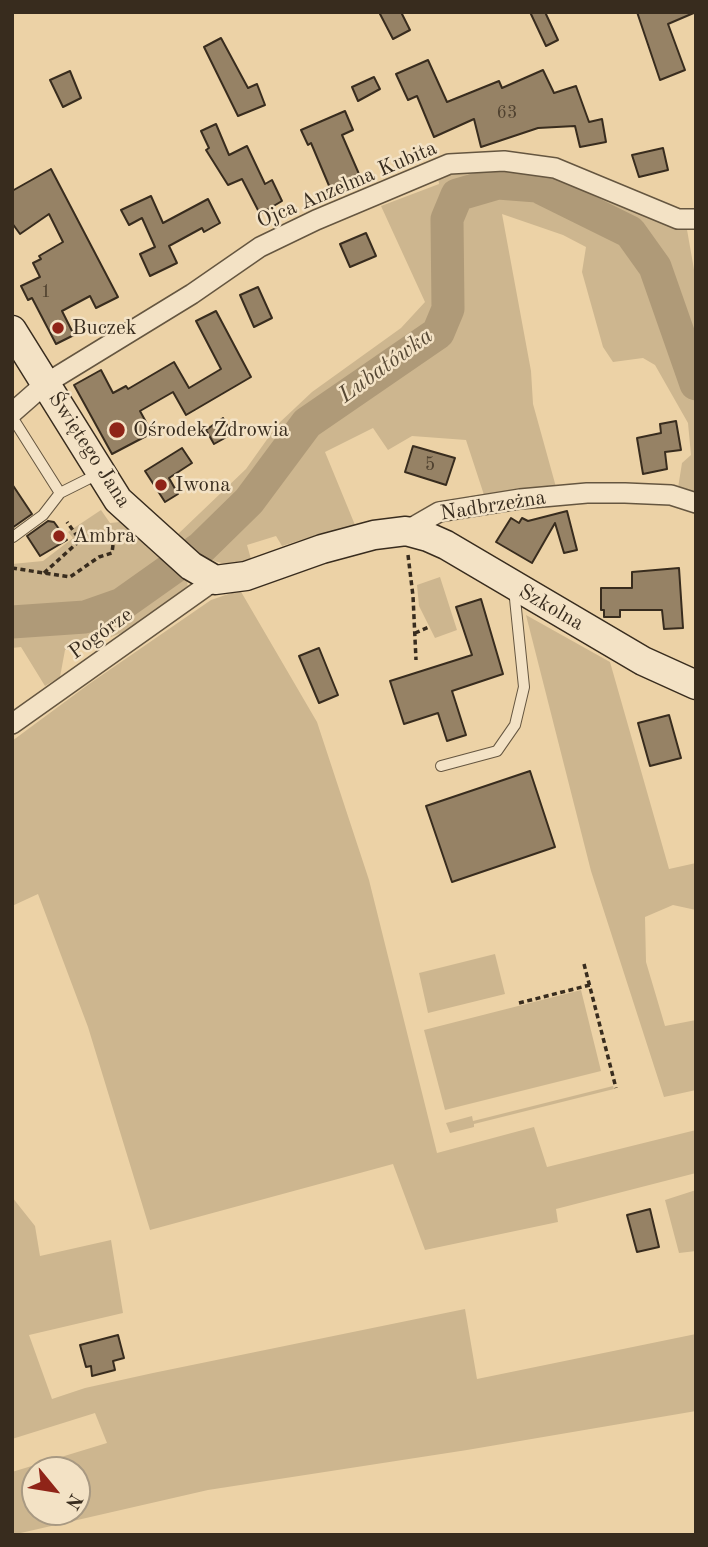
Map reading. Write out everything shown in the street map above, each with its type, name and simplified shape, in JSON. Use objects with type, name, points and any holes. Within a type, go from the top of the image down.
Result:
[{"type":"street","name":"Ojca Anzelma Kubita","points":[[14,409],[45,384],[192,294],[260,247],[316,220],[449,164],[504,161],[555,168],[678,219],[696,219]]},
{"type":"street","name":"Świętego Jana","points":[[12,330],[125,509],[203,573]]},
{"type":"street","name":"Nadbrzeżna","points":[[203,573],[246,576],[322,549],[374,535],[406,531],[439,512],[520,499],[587,493],[625,493],[671,495],[696,503]]},
{"type":"street","name":"Szkolna","points":[[406,531],[446,545],[643,661],[696,685]]},
{"type":"street","name":"Pogórze","points":[[12,724],[203,573]]},
{"type":"lane","points":[[14,409],[60,493]]},
{"type":"lane","points":[[13,537],[43,515],[60,493],[100,472]]},
{"type":"lane","points":[[441,766],[497,751],[514,725],[524,687],[513,586]]},
{"type":"path","points":[[44,573],[76,544],[77,536],[67,522]]},
{"type":"path","points":[[12,568],[70,577],[99,558],[112,553],[113,545],[110,542],[94,536],[77,536]]},
{"type":"path","points":[[408,560],[416,660]]},
{"type":"path","points":[[415,633],[429,626]]},
{"type":"path","points":[[584,964],[616,1088]]},
{"type":"path","points":[[519,1003],[590,985]]},
{"type":"shaded area","points":[[472,169],[545,173],[671,227],[686,224],[696,281],[696,495],[678,488],[682,463],[691,455],[688,423],[655,365],[643,358],[613,362],[603,347],[582,272],[586,247],[563,235],[502,214],[531,371],[533,404],[556,487],[485,498],[466,440],[412,436],[388,450],[373,428],[325,452],[355,525],[325,537],[323,533],[282,546],[276,536],[247,545],[251,559],[229,565],[214,561],[206,555],[246,517],[302,444],[328,419],[321,407],[290,434],[244,496],[206,538],[187,541],[177,535],[246,469],[278,424],[312,392],[401,328],[425,302],[381,206],[439,184],[438,175]]},
{"type":"shaded area","points":[[101,510],[110,523],[120,522],[162,561],[117,596],[74,611],[12,613],[12,564],[43,561],[73,538],[68,532]]},
{"type":"shaded area","points":[[182,574],[187,577],[188,591],[137,627],[87,646],[65,650],[60,677],[45,686],[21,647],[12,648],[12,629],[58,629],[87,625],[114,616]]},
{"type":"shaded area","points":[[440,577],[457,630],[435,638],[419,606],[417,585]]},
{"type":"shaded area","points":[[240,590],[317,722],[369,880],[437,1153],[534,1127],[547,1167],[696,1130],[696,1173],[556,1209],[558,1222],[425,1250],[393,1164],[150,1230],[88,1027],[38,894],[12,906],[12,741],[211,600]]},
{"type":"shaded area","points":[[526,615],[610,662],[669,869],[696,863],[696,910],[673,905],[645,917],[646,962],[665,1026],[696,1020],[696,1090],[664,1097],[591,871]]},
{"type":"shaded area","points":[[495,954],[505,994],[428,1013],[419,973]]},
{"type":"shaded area","points":[[581,990],[601,1071],[445,1110],[424,1030]]},
{"type":"shaded area","points":[[613,1086],[614,1089],[474,1124],[474,1127],[450,1133],[446,1123],[472,1116],[473,1121]]},
{"type":"shaded area","points":[[696,1190],[696,1251],[679,1253],[665,1200]]},
{"type":"shaded area","points":[[12,1197],[35,1226],[40,1256],[111,1240],[123,1313],[29,1335],[52,1399],[85,1388],[153,1373],[465,1309],[477,1379],[696,1334],[696,1411],[208,1490],[91,1517],[91,1456],[64,1456],[107,1443],[95,1413],[12,1439]]},
{"type":"shaded area","points":[[21,1469],[21,1526],[51,1526],[12,1535],[12,1472]]},
{"type":"building","points":[[379,12],[401,12],[410,30],[393,39]]},
{"type":"building","points":[[530,12],[545,12],[558,40],[546,46]]},
{"type":"building","points":[[637,12],[696,12],[668,24],[685,70],[660,80]]},
{"type":"building","points":[[221,38],[248,88],[257,84],[265,105],[238,116],[204,47]]},
{"type":"building","points":[[428,60],[447,102],[499,81],[502,88],[543,70],[554,93],[576,86],[589,122],[602,119],[606,142],[580,147],[575,126],[538,128],[481,147],[474,119],[434,137],[417,96],[408,100],[396,74]]},
{"type":"building","points":[[70,71],[81,98],[63,107],[50,80]]},
{"type":"building","points":[[374,77],[380,89],[358,101],[352,87]]},
{"type":"building","points":[[345,111],[353,130],[342,135],[359,174],[330,188],[311,143],[308,145],[301,130]]},
{"type":"building","points":[[216,124],[229,155],[247,146],[265,184],[272,180],[282,201],[260,214],[242,179],[228,185],[206,150],[209,148],[201,131]]},
{"type":"building","points":[[663,148],[668,170],[639,177],[632,155]]},
{"type":"building","points":[[51,169],[118,297],[96,308],[90,296],[62,311],[74,335],[56,344],[32,298],[28,300],[21,286],[40,277],[33,263],[41,259],[39,256],[63,242],[49,214],[20,234],[12,223],[12,191]]},
{"type":"building","points":[[151,196],[163,223],[208,199],[220,223],[204,232],[202,228],[169,246],[177,263],[150,276],[140,254],[155,247],[142,218],[129,225],[121,210]]},
{"type":"building","points":[[366,233],[376,256],[350,267],[340,244]]},
{"type":"building","points":[[258,287],[272,318],[254,327],[240,295]]},
{"type":"building","points":[[216,311],[251,377],[186,415],[173,392],[140,411],[152,433],[112,454],[74,385],[101,370],[113,393],[126,386],[128,389],[174,362],[189,388],[221,369],[196,321]]},
{"type":"building","points":[[223,418],[232,434],[214,444],[206,430]]},
{"type":"building","points":[[676,421],[681,450],[665,452],[667,469],[643,474],[637,438],[661,433],[660,424]]},
{"type":"building","points":[[413,446],[455,458],[446,485],[405,472]]},
{"type":"building","points":[[182,448],[192,463],[169,478],[178,494],[165,502],[145,471]]},
{"type":"building","points":[[12,484],[32,514],[12,528]]},
{"type":"building","points":[[567,511],[577,550],[564,553],[555,523],[532,563],[496,542],[511,518],[519,523],[522,518],[528,521]]},
{"type":"building","points":[[48,521],[54,522],[67,540],[40,556],[27,536]]},
{"type":"building","points":[[679,568],[683,628],[664,629],[662,610],[620,610],[620,617],[604,617],[604,610],[601,610],[601,588],[632,588],[632,572]]},
{"type":"building","points":[[481,599],[503,674],[452,691],[466,735],[447,741],[438,713],[404,724],[390,681],[472,655],[456,607]]},
{"type":"building","points":[[319,648],[338,695],[319,703],[299,656]]},
{"type":"building","points":[[669,715],[681,758],[650,766],[638,723]]},
{"type":"building","points":[[530,771],[555,847],[452,882],[426,806]]},
{"type":"building","points":[[650,1209],[659,1247],[637,1252],[627,1215]]},
{"type":"building","points":[[118,1335],[124,1358],[113,1361],[115,1370],[92,1376],[91,1366],[86,1367],[80,1345]]},
{"type":"waterway","name":"Lubatówka","points":[[12,622],[85,617],[122,604],[201,548],[249,501],[307,423],[438,333],[448,309],[447,219],[457,195],[498,183],[537,186],[630,232],[655,267],[696,384]]},
{"type":"place","name":"Buczek","points":[[58,328]]},
{"type":"place","name":"Ośrodek Zdrowia","points":[[117,430]]},
{"type":"place","name":"Iwona","points":[[161,485]]},
{"type":"place","name":"Ambra","points":[[59,536]]}]
